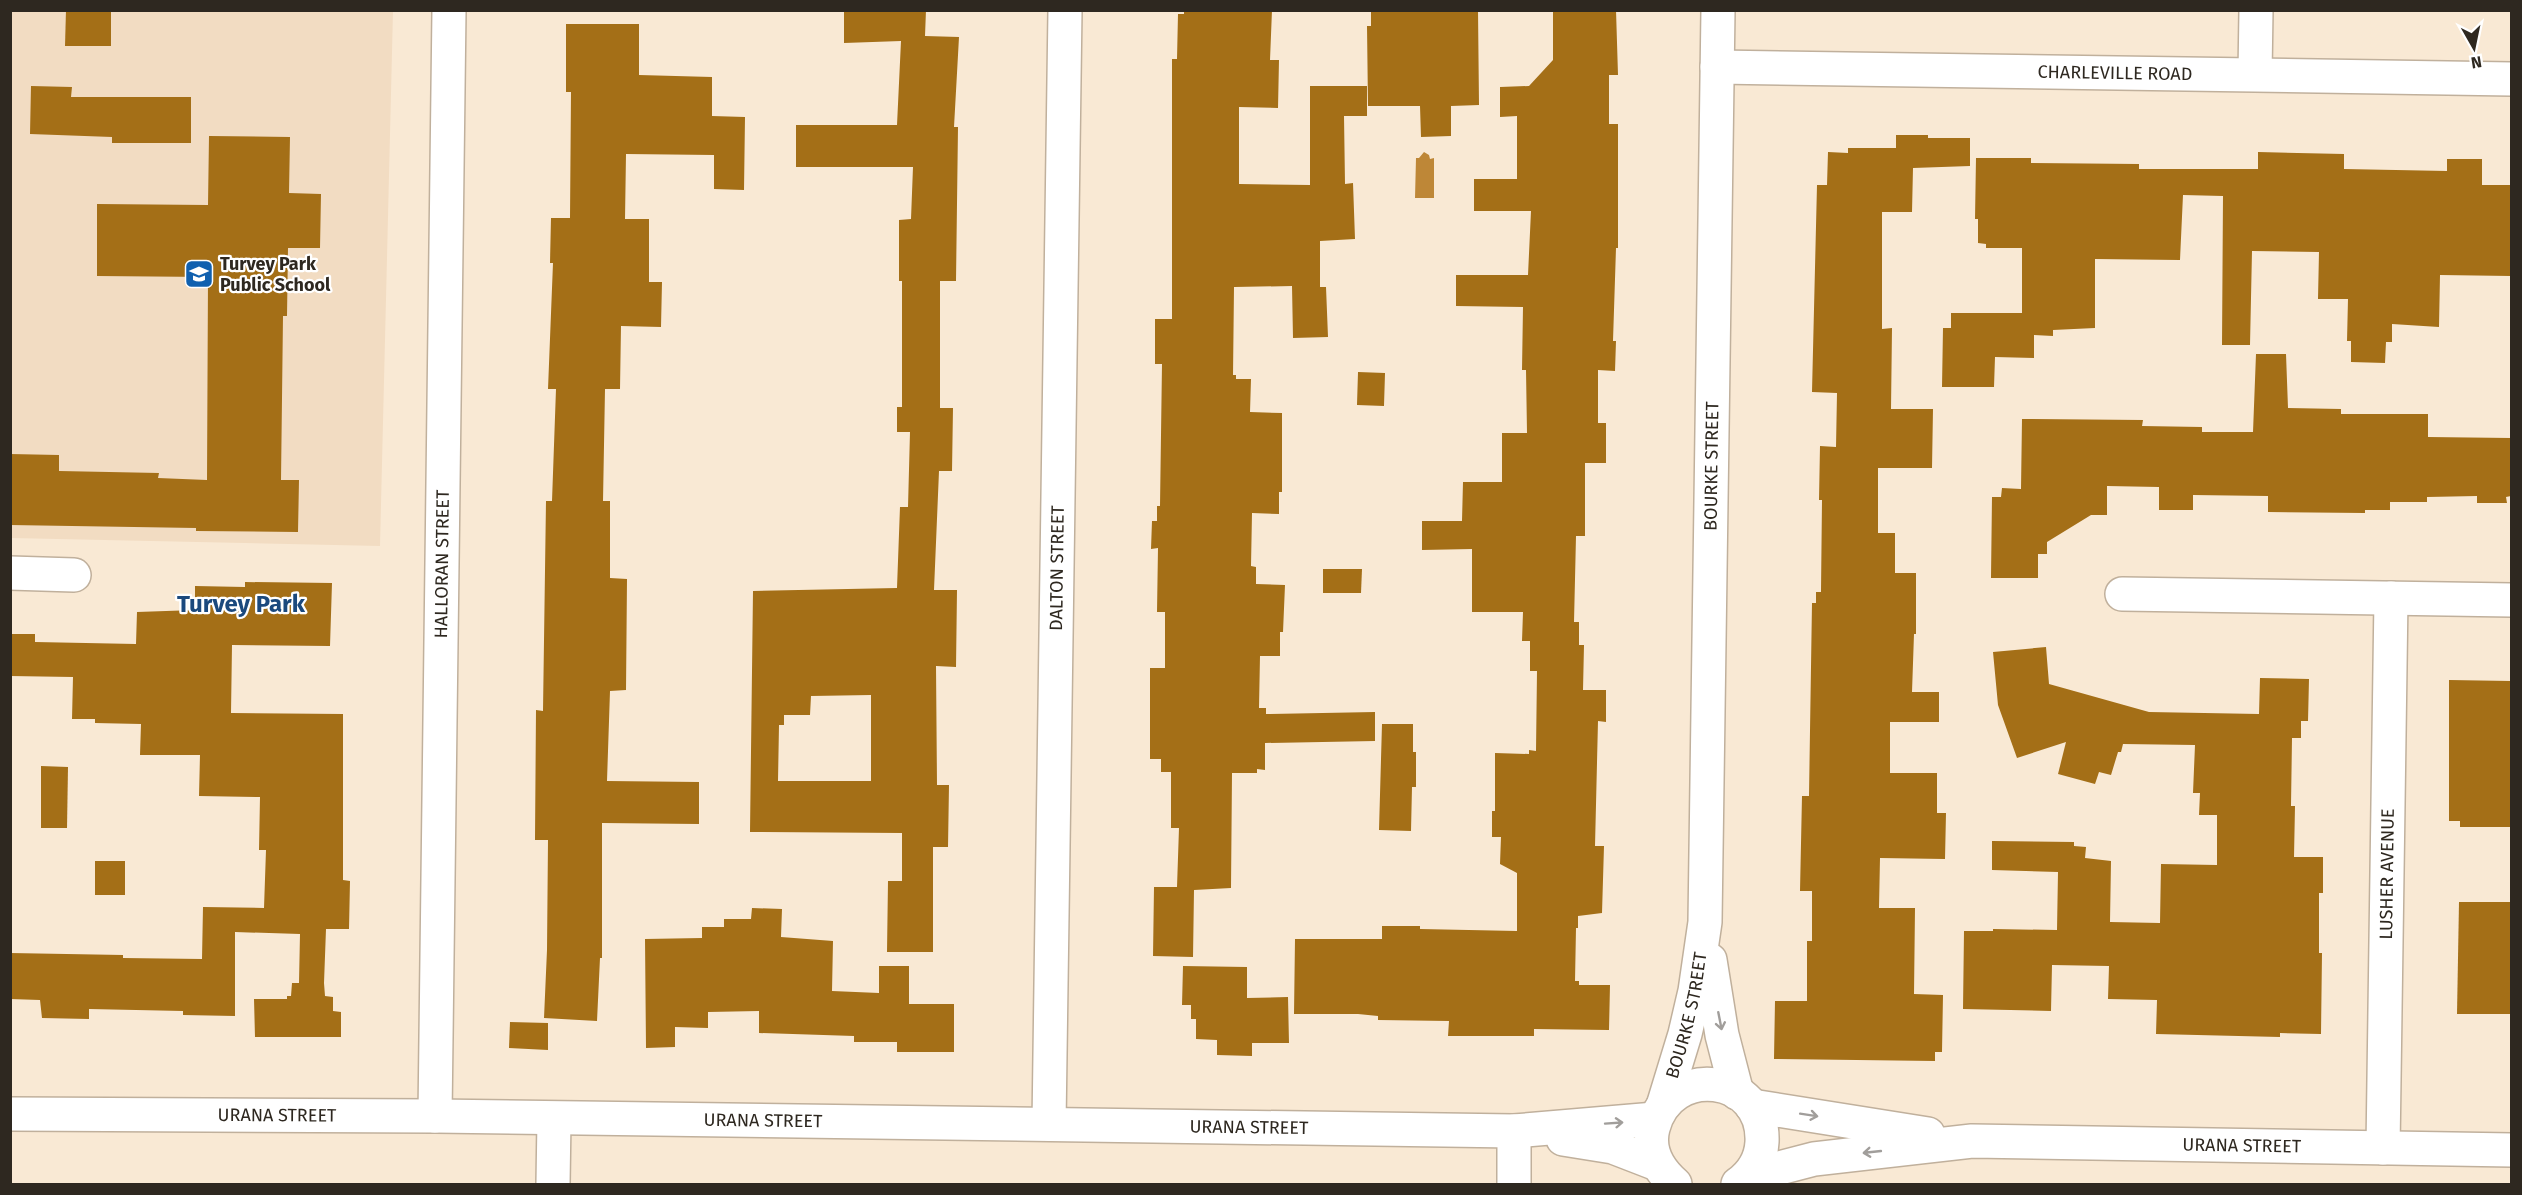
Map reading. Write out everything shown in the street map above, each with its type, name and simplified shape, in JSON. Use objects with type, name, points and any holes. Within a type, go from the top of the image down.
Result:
[{"type":"street","name":"HALLORAN STREET","points":[[435,1116],[450,10]]},
{"type":"street","name":"DALTON STREET","points":[[1049,1125],[1065,10]]},
{"type":"street","name":"BOURKE STREET","points":[[1666,1177],[1652,1149],[1652,1134],[1686,1034],[1705,922],[1718,10]]},
{"type":"street","points":[[2255,74],[2256,10]]},
{"type":"street","name":"CHARLEVILLE ROAD","points":[[1717,68],[2511,79]]},
{"type":"street","points":[[10,573],[74,575]]},
{"type":"street","points":[[2122,594],[2511,600]]},
{"type":"street","name":"LUSHER AVENUE","points":[[2382,1148],[2391,598]]},
{"type":"street","name":"BOURKE STREET","points":[[1705,922],[1714,993],[1744,1099],[1759,1119],[1762,1133],[1762,1149],[1757,1163],[1745,1181]]},
{"type":"street","name":"URANA STREET","points":[[10,1114],[435,1116],[1514,1131],[1659,1112],[1684,1088],[1697,1085],[1718,1085],[1744,1099],[1972,1140]]},
{"type":"street","points":[[553,1185],[554,1119]]},
{"type":"street","name":"URANA STREET","points":[[1514,1131],[1613,1148],[1666,1177]]},
{"type":"street","points":[[1514,1131],[1514,1185]]},
{"type":"street","name":"URANA STREET","points":[[1745,1181],[1819,1158],[1972,1140],[2511,1150]]},
{"type":"shaded area","name":"Turvey Park Public School","points":[[11,11],[393,11],[380,546],[11,538]]},
{"type":"shaded area","points":[[1424,152],[1429,155],[1430,159],[1434,158],[1434,198],[1415,198],[1416,158]]},
{"type":"building","points":[[66,10],[111,10],[111,46],[65,46]]},
{"type":"building","points":[[844,10],[926,10],[925,36],[959,37],[954,127],[958,127],[956,281],[940,281],[940,408],[953,408],[952,471],[939,471],[934,590],[957,590],[956,667],[936,666],[937,785],[949,785],[948,847],[933,847],[933,952],[887,952],[888,881],[902,881],[902,833],[750,832],[753,591],[897,588],[900,507],[908,507],[910,432],[897,432],[897,407],[902,407],[902,281],[899,281],[899,220],[911,219],[913,167],[796,167],[796,125],[897,125],[901,41],[844,43]],"holes":[[[871,695],[871,781],[778,781],[779,725],[784,725],[784,715],[810,715],[811,696]]]},
{"type":"building","points":[[1184,10],[1272,10],[1270,60],[1279,60],[1278,108],[1239,107],[1239,184],[1310,185],[1310,86],[1367,86],[1367,116],[1344,116],[1345,184],[1353,183],[1355,239],[1320,241],[1320,287],[1326,287],[1328,337],[1293,338],[1292,286],[1234,287],[1233,375],[1236,375],[1236,379],[1251,379],[1250,412],[1282,413],[1282,492],[1279,492],[1279,514],[1252,513],[1251,566],[1256,567],[1256,584],[1285,585],[1280,656],[1260,656],[1259,708],[1266,708],[1266,714],[1375,712],[1375,741],[1265,743],[1265,770],[1257,769],[1257,773],[1232,773],[1231,888],[1194,890],[1193,957],[1153,956],[1154,887],[1177,887],[1179,828],[1171,828],[1171,772],[1161,772],[1161,759],[1150,759],[1150,668],[1165,668],[1165,612],[1157,612],[1158,548],[1151,549],[1152,521],[1157,521],[1157,506],[1160,506],[1162,364],[1155,364],[1155,319],[1172,319],[1172,59],[1177,59],[1178,14],[1184,14]]},
{"type":"building","points":[[1371,10],[1478,10],[1479,105],[1451,106],[1451,136],[1421,137],[1420,106],[1368,106],[1367,26],[1371,26]]},
{"type":"building","points":[[1553,10],[1616,10],[1618,75],[1609,75],[1609,124],[1618,124],[1618,248],[1616,248],[1613,341],[1616,341],[1615,371],[1598,370],[1598,423],[1606,423],[1606,463],[1585,463],[1585,536],[1576,536],[1574,622],[1579,622],[1579,645],[1584,645],[1583,690],[1606,690],[1606,722],[1598,721],[1595,846],[1604,846],[1602,913],[1578,916],[1575,981],[1579,981],[1579,985],[1610,985],[1609,1030],[1534,1029],[1534,1036],[1448,1036],[1449,1021],[1378,1020],[1378,1016],[1358,1014],[1294,1014],[1295,939],[1382,939],[1382,926],[1517,931],[1517,873],[1500,864],[1501,837],[1492,837],[1492,811],[1495,811],[1495,753],[1529,754],[1529,750],[1536,751],[1537,671],[1530,671],[1530,641],[1522,641],[1523,612],[1472,612],[1472,549],[1422,550],[1422,521],[1462,521],[1463,482],[1502,482],[1502,433],[1527,433],[1526,370],[1522,370],[1523,307],[1456,306],[1456,275],[1528,275],[1531,211],[1474,211],[1474,179],[1517,179],[1517,116],[1500,117],[1500,87],[1529,86],[1553,60]]},
{"type":"building","points":[[566,24],[639,24],[639,75],[712,77],[712,116],[745,117],[744,190],[714,189],[714,155],[626,154],[625,219],[649,219],[649,282],[662,282],[661,327],[621,326],[620,389],[605,389],[603,501],[610,501],[610,578],[627,579],[626,690],[610,691],[607,781],[699,782],[699,824],[602,823],[602,958],[600,958],[597,1021],[544,1018],[548,840],[535,840],[536,710],[543,711],[546,501],[552,501],[556,389],[548,389],[553,263],[550,263],[551,218],[570,218],[571,92],[566,92]]},
{"type":"building","points":[[31,86],[72,87],[71,97],[191,97],[191,143],[112,143],[112,137],[30,134]]},
{"type":"building","points":[[1896,135],[1970,138],[1970,166],[1913,168],[1912,212],[1882,212],[1882,329],[1892,328],[1891,409],[1933,409],[1932,468],[1878,468],[1878,533],[1895,533],[1895,573],[1916,573],[1916,634],[1914,634],[1912,692],[1939,692],[1939,722],[1890,722],[1890,773],[1937,773],[1937,813],[1946,813],[1945,859],[1880,858],[1879,908],[1915,908],[1914,994],[1943,995],[1942,1052],[1935,1052],[1935,1061],[1774,1059],[1775,1001],[1807,1001],[1807,941],[1812,941],[1812,891],[1800,891],[1802,796],[1809,796],[1812,603],[1816,603],[1816,592],[1821,592],[1820,446],[1836,447],[1837,393],[1812,392],[1817,185],[1827,185],[1828,152],[1848,153],[1848,148],[1896,148]]},
{"type":"building","points":[[209,136],[290,137],[289,193],[321,194],[320,248],[288,248],[287,316],[283,316],[281,480],[299,480],[298,532],[10,525],[10,454],[59,455],[59,471],[159,473],[158,478],[207,480],[208,277],[97,276],[97,204],[208,205]]},
{"type":"building","points":[[2258,152],[2344,154],[2344,169],[2447,171],[2447,159],[2482,159],[2482,185],[2511,185],[2511,276],[2440,275],[2439,327],[2392,324],[2392,342],[2386,342],[2385,363],[2351,362],[2351,341],[2347,341],[2348,299],[2318,299],[2319,252],[2252,251],[2250,345],[2222,345],[2223,196],[2183,195],[2180,260],[2095,259],[2095,328],[2053,330],[2053,336],[2034,335],[2034,358],[1995,357],[1994,387],[1942,387],[1943,328],[1951,328],[1951,313],[2022,313],[2022,248],[1986,248],[1986,244],[1978,243],[1978,219],[1975,219],[1976,158],[2031,158],[2031,163],[2139,164],[2139,169],[2258,169]]},
{"type":"building","points":[[2256,354],[2286,354],[2288,408],[2341,409],[2341,414],[2428,414],[2428,437],[2511,438],[2511,496],[2506,497],[2507,503],[2477,503],[2477,496],[2427,497],[2427,502],[2390,502],[2390,510],[2365,510],[2365,513],[2268,512],[2268,496],[2193,495],[2193,510],[2159,510],[2159,487],[2107,486],[2107,515],[2091,515],[2047,542],[2047,554],[2038,554],[2038,578],[1991,578],[1992,497],[2001,497],[2002,488],[2021,489],[2022,419],[2143,420],[2142,426],[2202,427],[2202,432],[2253,432]]},
{"type":"building","points":[[1358,372],[1385,373],[1384,406],[1357,405]]},
{"type":"building","points":[[1323,569],[1362,569],[1361,593],[1323,593]]},
{"type":"building","points":[[245,582],[332,583],[330,646],[232,645],[231,713],[343,714],[343,880],[350,881],[349,929],[326,929],[324,983],[325,996],[333,997],[333,1011],[341,1012],[341,1037],[255,1037],[254,999],[287,999],[287,996],[291,996],[292,983],[299,983],[300,934],[235,932],[235,1016],[183,1015],[183,1011],[89,1009],[89,1019],[42,1018],[40,1000],[10,999],[10,953],[202,959],[203,907],[264,908],[266,850],[259,850],[260,797],[199,796],[200,755],[140,755],[141,724],[95,723],[95,719],[72,719],[73,677],[10,676],[10,634],[35,634],[35,642],[136,644],[137,612],[195,610],[195,586],[245,587]]},
{"type":"building","points":[[2046,647],[2049,684],[2149,712],[2259,714],[2260,678],[2309,679],[2308,721],[2301,721],[2301,738],[2292,738],[2291,806],[2295,806],[2294,857],[2323,857],[2323,893],[2319,893],[2319,953],[2322,953],[2321,1034],[2280,1033],[2280,1037],[2156,1034],[2157,1000],[2108,999],[2109,966],[2052,965],[2051,1011],[1963,1009],[1964,931],[2057,930],[2058,872],[1992,870],[1992,841],[2074,842],[2074,846],[2086,847],[2085,858],[2111,861],[2110,922],[2160,923],[2161,864],[2217,865],[2217,815],[2199,815],[2200,793],[2193,793],[2195,745],[2123,744],[2111,775],[2099,772],[2095,784],[2058,774],[2066,742],[2017,758],[1998,705],[1993,652]]},
{"type":"building","points":[[2449,680],[2511,681],[2511,827],[2460,827],[2460,821],[2449,821]]},
{"type":"building","points":[[1382,724],[1413,724],[1416,787],[1412,787],[1411,831],[1379,830]]},
{"type":"building","points":[[41,766],[68,767],[67,828],[41,828]]},
{"type":"building","points":[[95,861],[125,861],[125,895],[95,895]]},
{"type":"building","points":[[2459,902],[2511,902],[2511,1014],[2457,1014]]},
{"type":"building","points":[[752,908],[782,909],[781,937],[833,941],[832,991],[879,993],[879,966],[909,966],[909,1004],[954,1004],[954,1052],[897,1052],[897,1042],[854,1042],[854,1036],[759,1033],[759,1011],[708,1012],[708,1028],[675,1027],[675,1047],[646,1048],[645,939],[702,938],[702,927],[724,927],[724,919],[751,919]]},
{"type":"building","points":[[1183,966],[1247,967],[1247,998],[1288,997],[1289,1043],[1252,1043],[1252,1056],[1217,1055],[1217,1040],[1196,1039],[1196,1019],[1191,1019],[1191,1005],[1182,1005]]},
{"type":"building","points":[[510,1022],[548,1023],[548,1050],[509,1048]]},
{"type":"place","name":"Turvey Park Public School","points":[[199,274]]},
{"type":"district","name":"Turvey Park","points":[[241,604]]}]
